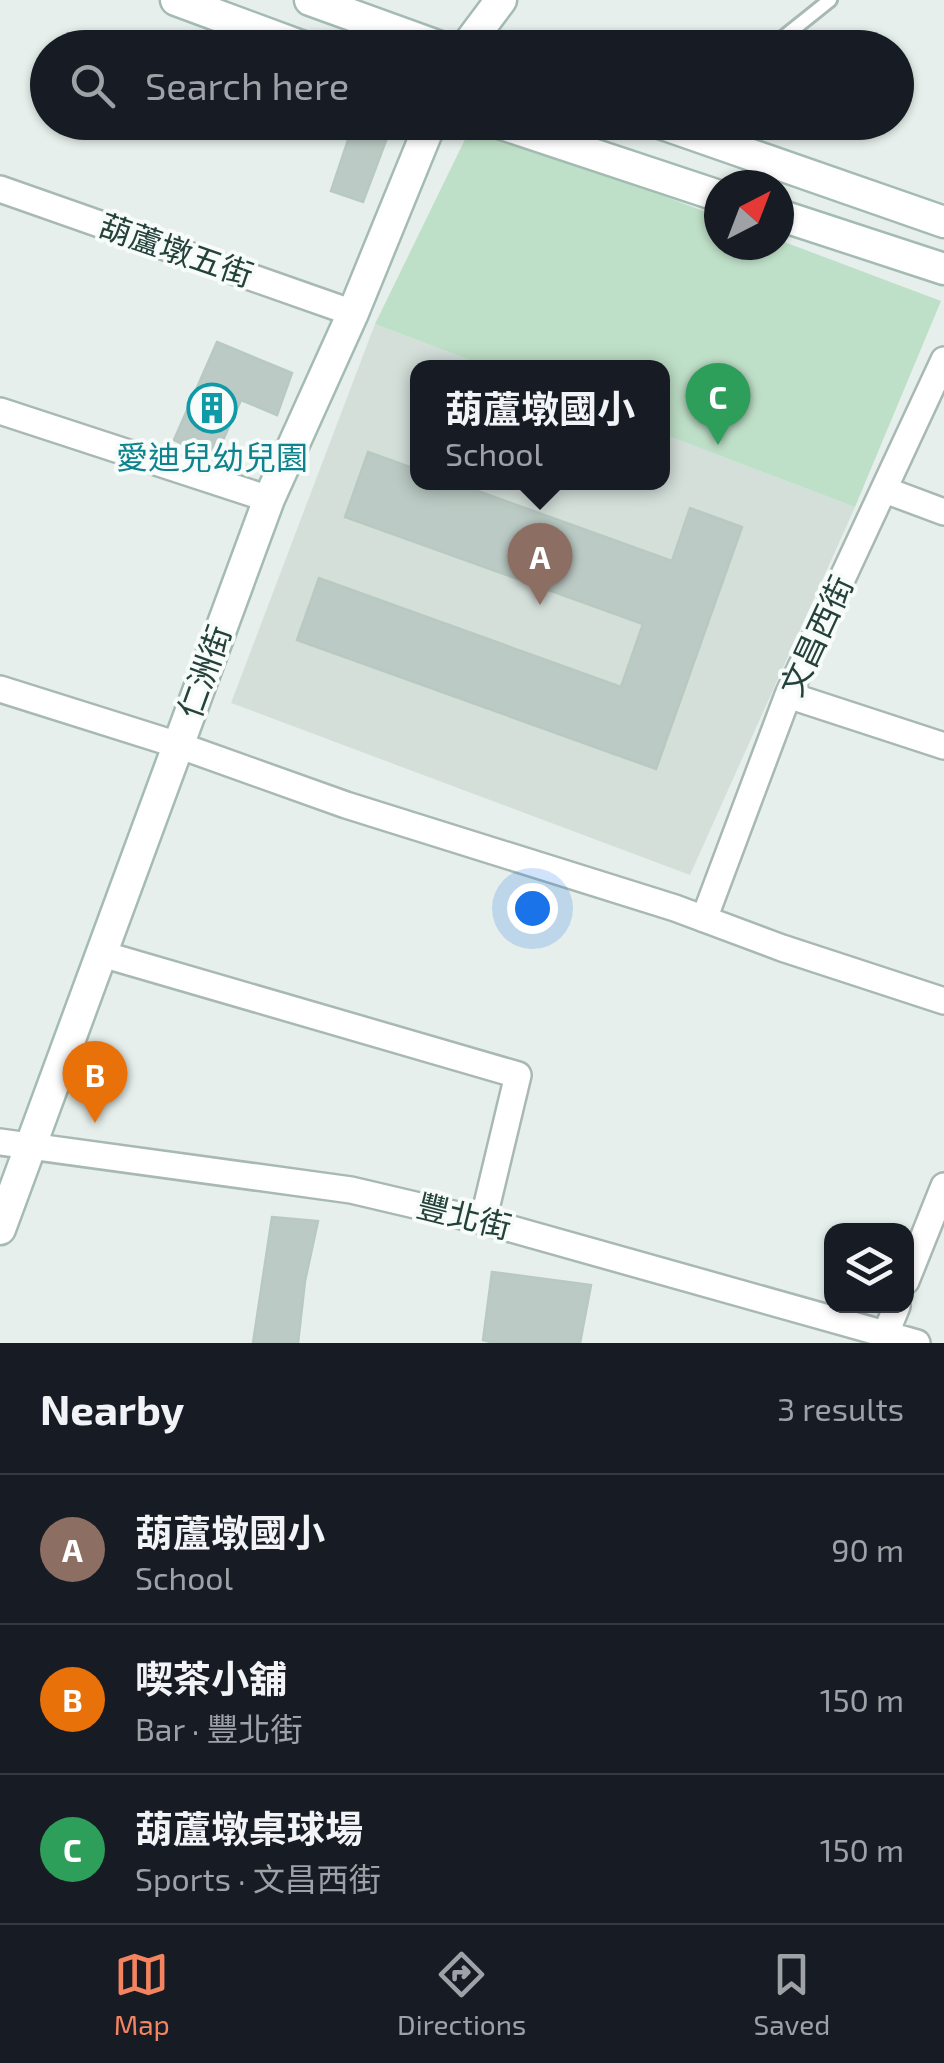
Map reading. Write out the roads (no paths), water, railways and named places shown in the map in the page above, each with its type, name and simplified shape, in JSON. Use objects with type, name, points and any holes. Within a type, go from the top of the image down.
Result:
[{"type":"street","points":[[176,0],[257,30]]},
{"type":"street","points":[[310,0],[392,30]]},
{"type":"street","points":[[470,30],[480,0]]},
{"type":"street","points":[[478,30],[500,0]]},
{"type":"street","name":"仁洲街","points":[[0,1229],[15,1144],[102,954],[269,499],[353,312],[424,140]]},
{"type":"street","points":[[550,140],[704,191]]},
{"type":"street","points":[[723,140],[944,222]]},
{"type":"street","name":"葫蘆墩五街","points":[[0,189],[353,312]]},
{"type":"street","points":[[794,220],[944,269]]},
{"type":"street","name":"文昌西街","points":[[704,919],[788,695],[944,360]]},
{"type":"street","points":[[0,411],[269,499]]},
{"type":"street","points":[[885,490],[944,512]]},
{"type":"street","points":[[0,688],[178,745],[346,805],[704,919],[944,1002]]},
{"type":"street","points":[[788,695],[944,746]]},
{"type":"street","points":[[102,954],[518,1075],[483,1220]]},
{"type":"street","name":"豐北街","points":[[15,1144],[352,1190],[483,1220],[884,1339],[917,1343]]},
{"type":"street","points":[[914,1261],[944,1186]]},
{"type":"street","points":[[884,1339],[894,1313]]},
{"type":"lane","points":[[792,30],[830,0]]},
{"type":"place","name":"愛迪兒幼兒園","points":[[212,408]]},
{"type":"place","name":"葫蘆墩桌球場","points":[[718,445]]},
{"type":"place","name":"葫蘆墩國小","points":[[540,605]]},
{"type":"place","name":"喫茶小舖","points":[[95,1123]]}]
